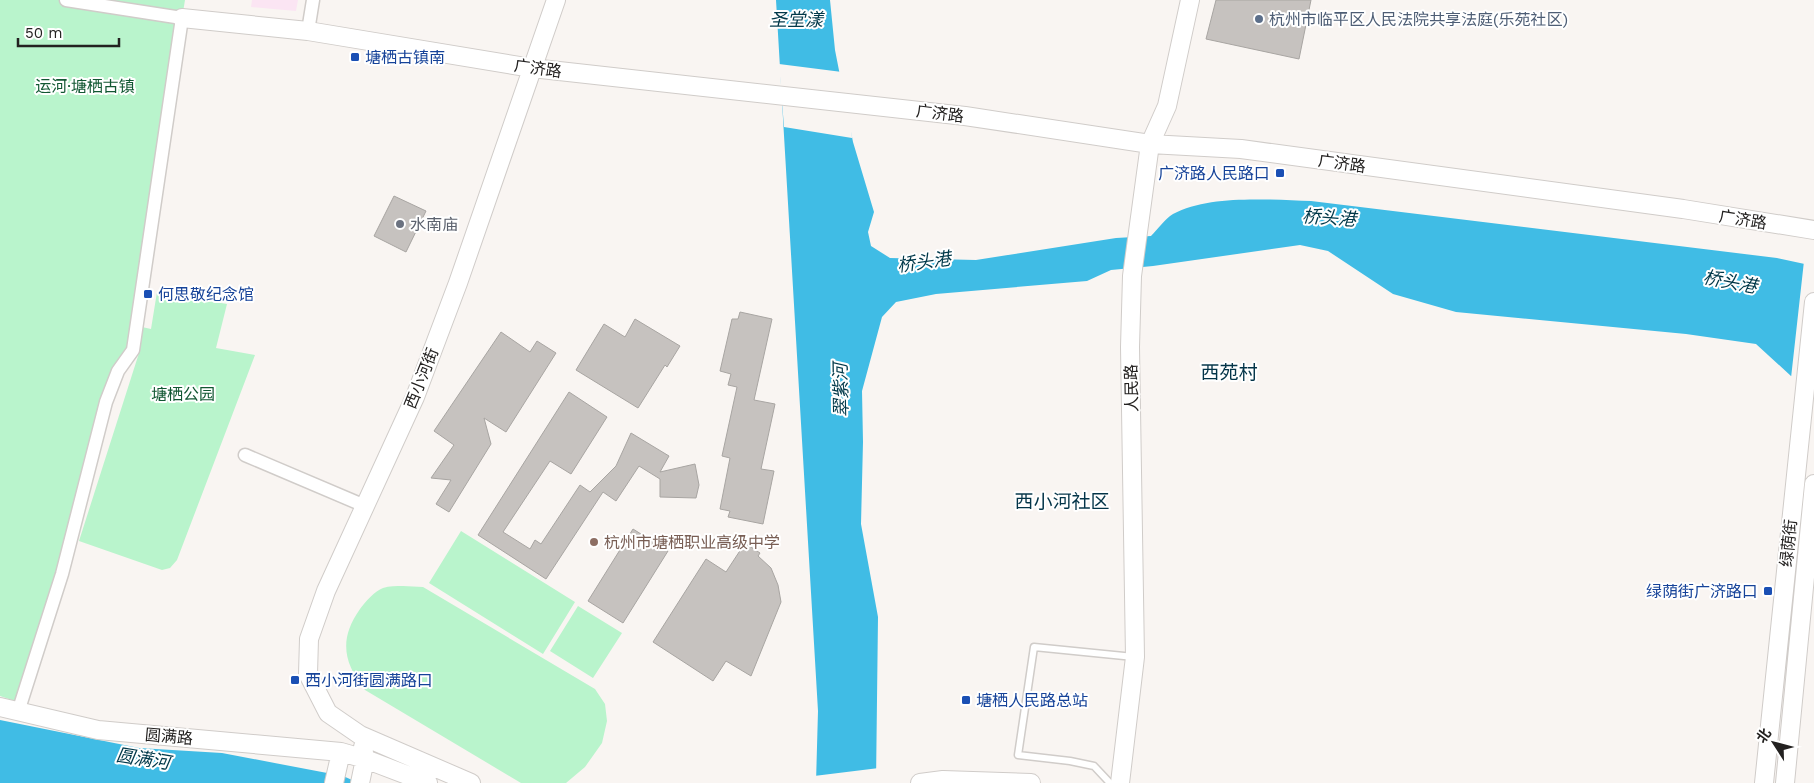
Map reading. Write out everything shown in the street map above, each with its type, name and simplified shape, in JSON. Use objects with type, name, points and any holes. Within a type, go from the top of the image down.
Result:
[{"type":"street","name":"广济路","points":[[66,0],[182,18],[308,32],[532,68],[966,116],[1150,144],[1241,149],[1683,208],[1814,230]]},
{"type":"street","points":[[308,32],[313,0]]},
{"type":"street","name":"西小河街","points":[[360,735],[328,713],[308,674],[309,639],[326,591],[415,397],[458,283],[556,0]]},
{"type":"street","name":"人民路","points":[[1120,783],[1135,657],[1130,346],[1132,276],[1150,144],[1167,106],[1190,0]]},
{"type":"street","points":[[18,712],[62,574],[106,402],[118,371],[133,350],[182,18]]},
{"type":"street","name":"绿荫街","points":[[1764,783],[1803,393],[1814,302]]},
{"type":"street","points":[[245,455],[365,506]]},
{"type":"street","name":"绿荫街","points":[[1785,783],[1814,484]]},
{"type":"street","name":"圆满路","points":[[0,707],[98,730],[341,752],[365,758],[428,783]]},
{"type":"street","points":[[335,778],[341,752],[360,735]]},
{"type":"street","points":[[360,735],[365,758],[360,782]]},
{"type":"street","points":[[360,735],[471,783]]},
{"type":"street","points":[[920,783],[943,780],[1030,783]]},
{"type":"lane","points":[[1110,783],[1094,766],[1070,761],[1018,755],[1034,647],[1135,657]]},
{"type":"shaded area","points":[[252,0],[298,0],[296,11],[251,7]]},
{"type":"green space","name":"运河·塘栖古镇","points":[[0,0],[185,0],[128,343],[15,701],[0,696]]},
{"type":"green space","name":"塘栖公园","points":[[157,292],[227,304],[216,348],[255,355],[177,560],[170,568],[162,570],[79,541],[139,353],[142,327],[151,329]]},
{"type":"green space","points":[[461,531],[575,602],[543,654],[429,583]]},
{"type":"green space","points":[[403,586],[423,587],[595,689],[605,704],[607,721],[602,743],[585,767],[566,783],[521,783],[365,690],[348,660],[346,650],[349,630],[360,609],[380,589]]},
{"type":"green space","points":[[578,606],[622,633],[593,678],[550,651]]},
{"type":"water","points":[[776,0],[830,0],[835,50],[853,142],[874,212],[868,232],[871,246],[890,258],[976,260],[1116,238],[1151,236],[1170,216],[1188,208],[1205,203],[1260,199],[1311,201],[1777,258],[1814,266],[1814,379],[1791,376],[1756,344],[1686,334],[1456,312],[1393,294],[1328,251],[1300,245],[1153,266],[1111,270],[1087,281],[936,294],[896,302],[882,317],[862,391],[861,524],[878,617],[876,783],[816,783],[818,711]]},
{"type":"water","name":"圆满河","points":[[0,720],[139,748],[222,753],[343,776],[359,783],[0,783]]},
{"type":"pier","points":[[779,64],[842,72],[851,119],[852,138],[784,127]]},
{"type":"pier","points":[[1804,261],[1814,263],[1814,381],[1791,378]]},
{"type":"pier","points":[[879,768],[879,783],[814,783],[814,776]]},
{"type":"building","name":"杭州市临平区人民法院共享法庭(乐苑社区)","points":[[1216,0],[1311,0],[1299,59],[1206,39]]},
{"type":"building","name":"水南庙","points":[[394,196],[426,211],[406,252],[374,236]]},
{"type":"building","points":[[740,312],[772,319],[754,400],[775,404],[761,469],[774,471],[763,524],[728,517],[730,511],[720,509],[730,458],[722,456],[737,387],[728,385],[731,374],[720,371],[732,319],[738,319]]},
{"type":"building","points":[[635,319],[680,346],[667,367],[665,365],[638,408],[576,370],[604,324],[625,337]]},
{"type":"building","points":[[501,332],[530,352],[537,341],[556,353],[506,432],[484,418],[491,444],[449,512],[436,504],[451,480],[431,478],[454,445],[434,431]]},
{"type":"building","points":[[569,392],[607,417],[571,474],[550,461],[503,532],[530,549],[535,540],[541,544],[580,485],[590,492],[616,466],[631,433],[669,456],[660,472],[695,464],[699,485],[696,498],[660,497],[660,479],[639,466],[616,501],[603,492],[546,579],[478,535]]},
{"type":"building","points":[[633,529],[668,551],[623,623],[588,601]]},
{"type":"building","points":[[745,543],[760,553],[758,556],[771,568],[778,585],[781,602],[751,676],[726,661],[713,681],[653,642],[706,559],[726,572]]},
{"type":"place","name":"杭州市临平区人民法院共享法庭(乐苑社区)","points":[[1259,19]]},
{"type":"place","name":"塘栖古镇南","points":[[355,57]]},
{"type":"place","name":"广济路人民路口","points":[[1280,173]]},
{"type":"place","name":"水南庙","points":[[400,224]]},
{"type":"place","name":"何思敬纪念馆","points":[[148,294]]},
{"type":"place","name":"杭州市塘栖职业高级中学","points":[[594,542]]},
{"type":"place","name":"绿荫街广济路口","points":[[1768,591]]},
{"type":"place","name":"西小河街圆满路口","points":[[295,680]]},
{"type":"place","name":"塘栖人民路总站","points":[[966,700]]},
{"type":"district","name":"西苑村","points":[[1229,372]]},
{"type":"district","name":"西小河社区","points":[[1062,501]]},
{"type":"water label","name":"圣堂漾","points":[[796,20]]},
{"type":"water label","name":"桥头港","points":[[1329,218]]},
{"type":"water label","name":"桥头港","points":[[924,262]]},
{"type":"water label","name":"桥头港","points":[[1730,282]]},
{"type":"water label","name":"翠紫河","points":[[841,390]]}]
